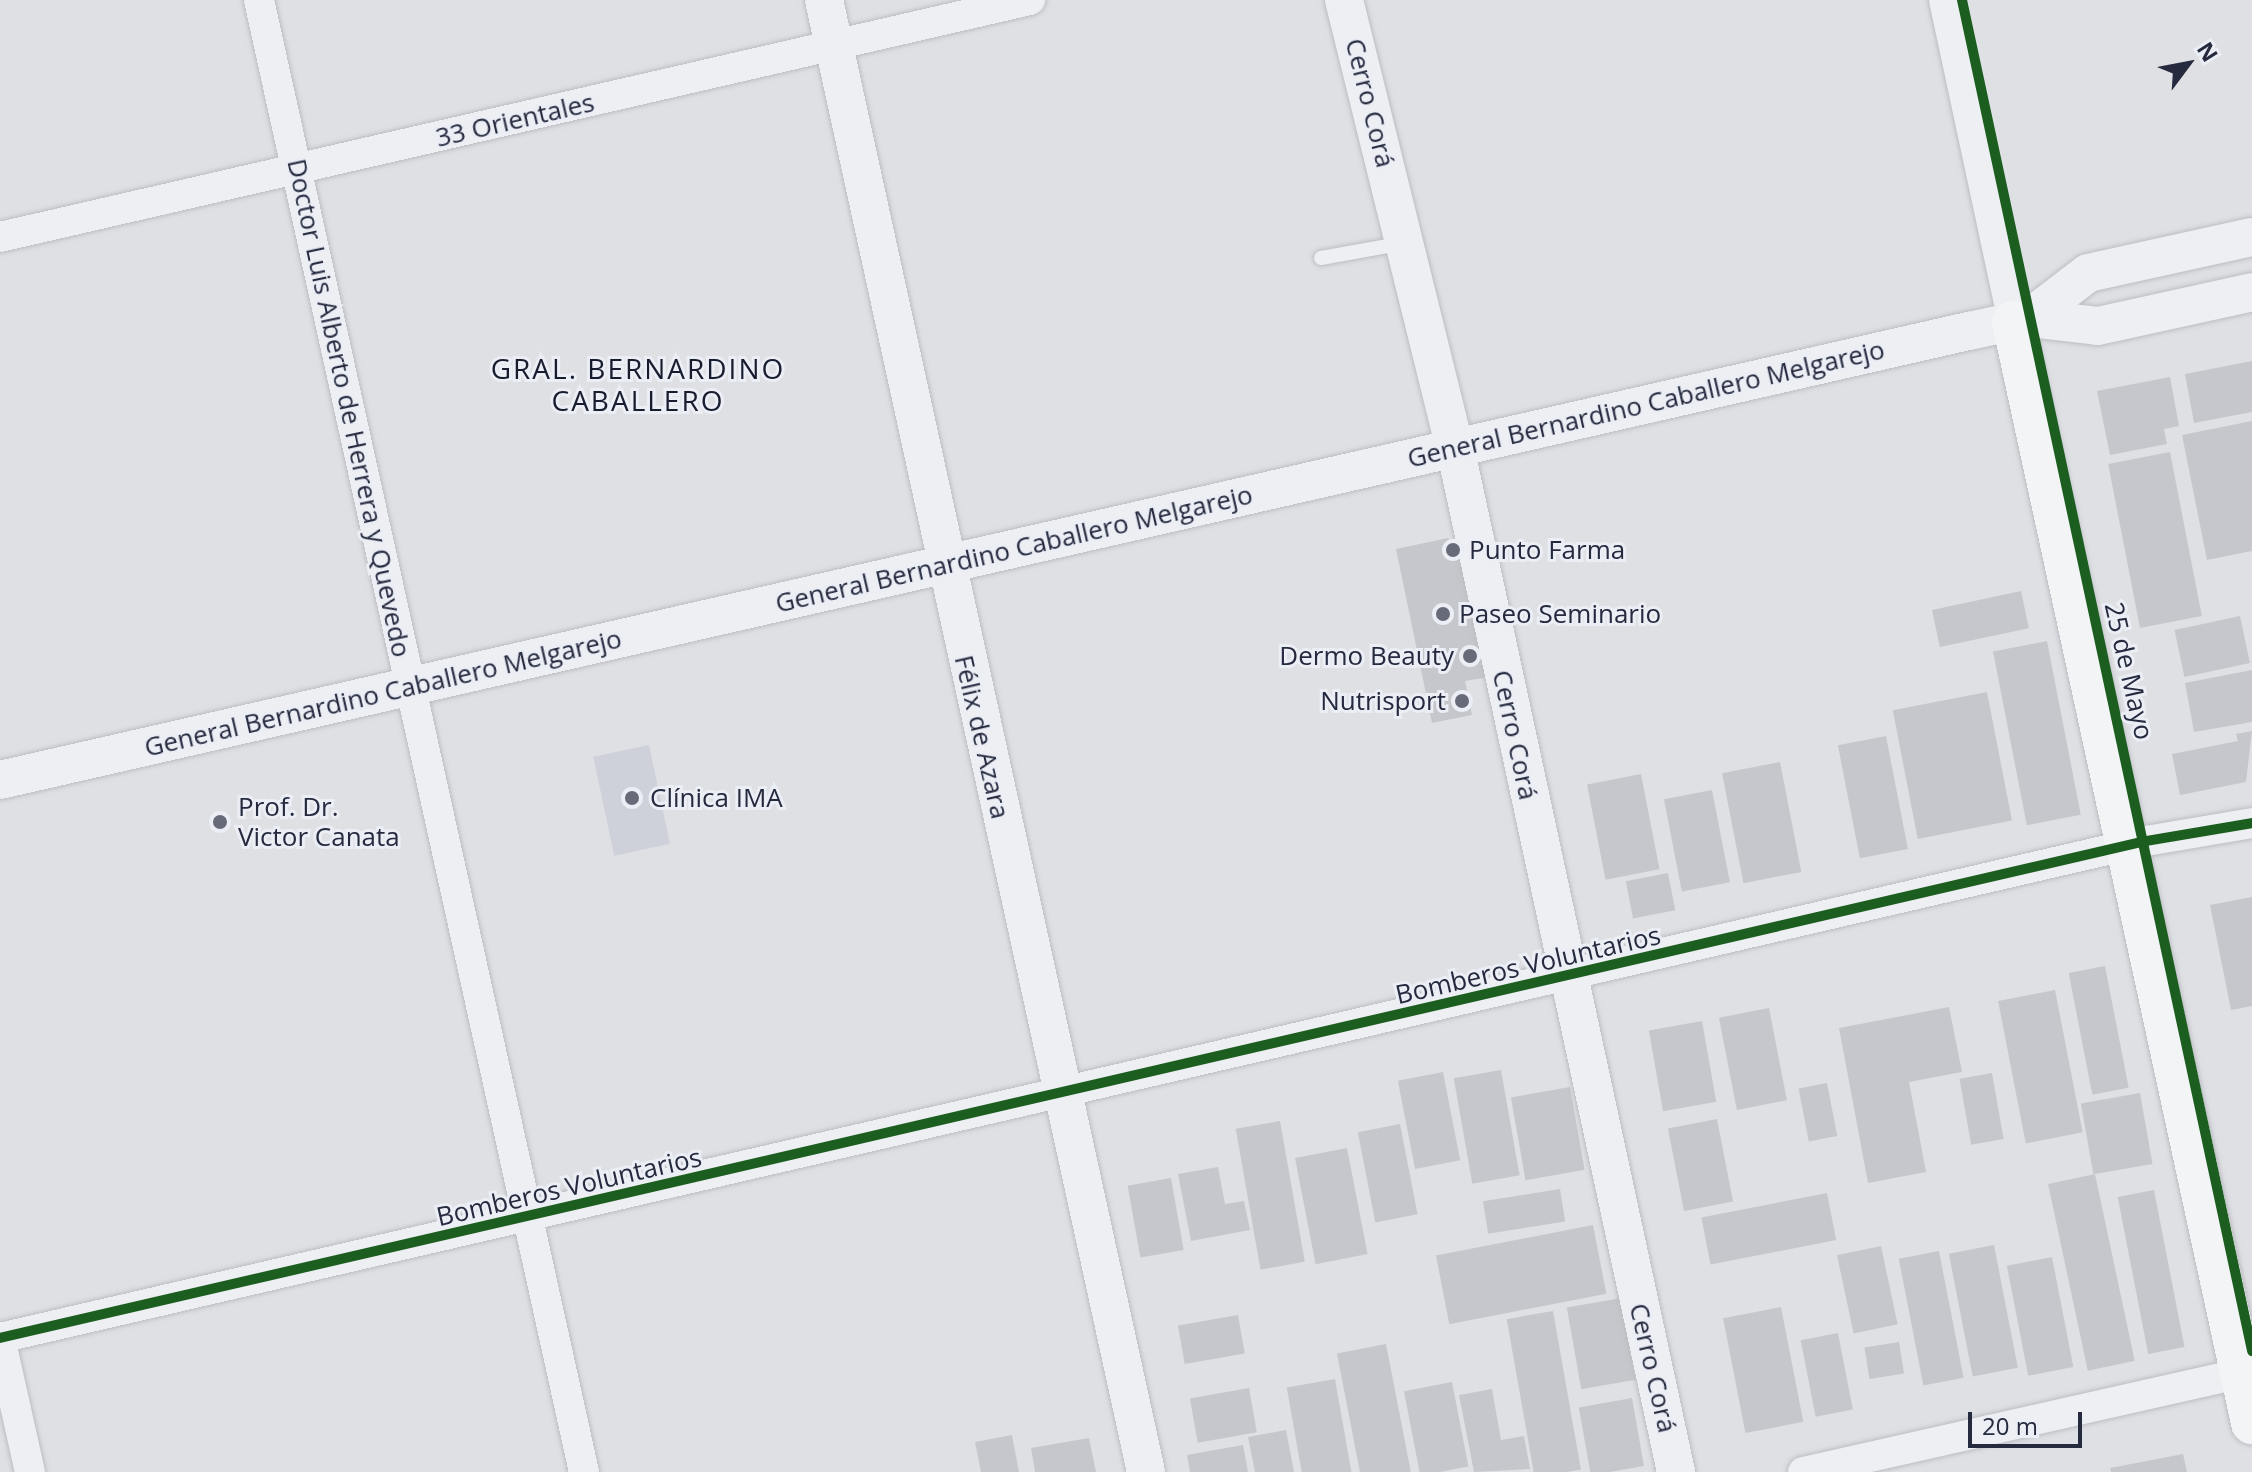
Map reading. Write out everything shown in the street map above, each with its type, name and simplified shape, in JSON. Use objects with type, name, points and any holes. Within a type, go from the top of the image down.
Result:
[{"type":"main road","name":"25 de Mayo","points":[[2021,320],[2129,845],[2246,1372],[2252,1423]]},
{"type":"street","name":"Doctor Luis Alberto de Herrera y Quevedo","points":[[259,0],[584,1472]]},
{"type":"street","name":"Félix de Azara","points":[[824,0],[945,565],[1146,1472]]},
{"type":"street","name":"33 Orientales","points":[[0,237],[1030,0]]},
{"type":"street","name":"Cerro Corá","points":[[1344,0],[1455,447],[1566,978],[1676,1472]]},
{"type":"street","name":"25 de Mayo","points":[[1944,0],[2021,320]]},
{"type":"street","name":"General Bernardino Caballero Melgarejo","points":[[2021,320],[2088,273],[2252,237]]},
{"type":"street","name":"General Bernardino Caballero Melgarejo","points":[[0,780],[2021,320],[2098,326],[2252,292]]},
{"type":"street","name":"Bomberos Voluntarios","points":[[0,1338],[1062,1098],[2129,845],[2252,823]]},
{"type":"street","points":[[0,1338],[30,1472]]},
{"type":"street","points":[[1803,1472],[2246,1372]]},
{"type":"lane","points":[[1321,258],[1405,243]]},
{"type":"shaded area","name":"Clínica IMA","points":[[649,745],[670,844],[614,856],[593,757]]},
{"type":"building","points":[[2252,361],[2252,412],[2194,423],[2185,374]]},
{"type":"building","points":[[2170,377],[2179,426],[2164,429],[2167,444],[2110,455],[2097,391]]},
{"type":"building","points":[[2252,421],[2252,551],[2207,560],[2182,435]]},
{"type":"building","points":[[2170,452],[2202,616],[2140,628],[2108,464]]},
{"type":"building","name":"Paseo Seminario","points":[[1448,538],[1463,552],[1489,677],[1465,681],[1472,715],[1432,723],[1396,549]]},
{"type":"building","points":[[2021,591],[2029,628],[1940,647],[1932,610]]},
{"type":"building","points":[[2240,616],[2250,663],[2184,677],[2174,630]]},
{"type":"building","points":[[2047,641],[2081,815],[2027,825],[1993,651]]},
{"type":"building","points":[[2252,670],[2252,722],[2194,732],[2185,683]]},
{"type":"building","points":[[1987,692],[2012,821],[1918,839],[1893,710]]},
{"type":"building","points":[[2252,731],[2246,782],[2180,795],[2172,754],[2238,741],[2236,734]]},
{"type":"building","points":[[1886,736],[1908,849],[1860,858],[1838,745]]},
{"type":"building","points":[[1780,762],[1801,872],[1743,883],[1722,773]]},
{"type":"building","points":[[1641,774],[1660,869],[1606,880],[1587,784]]},
{"type":"building","points":[[1712,790],[1730,882],[1682,892],[1664,799]]},
{"type":"building","points":[[1668,873],[1675,910],[1633,919],[1626,881]]},
{"type":"building","points":[[2252,897],[2252,1006],[2231,1010],[2210,905]]},
{"type":"building","points":[[2105,966],[2129,1088],[2092,1095],[2069,973]]},
{"type":"building","points":[[2055,990],[2083,1132],[2026,1143],[1998,1001]]},
{"type":"building","points":[[1949,1007],[1962,1072],[1909,1082],[1926,1172],[1868,1183],[1839,1028]]},
{"type":"building","points":[[1769,1008],[1787,1100],[1737,1110],[1719,1018]]},
{"type":"building","points":[[1702,1021],[1716,1102],[1663,1111],[1649,1030]]},
{"type":"building","points":[[1501,1070],[1520,1175],[1472,1184],[1454,1078]]},
{"type":"building","points":[[1443,1072],[1460,1160],[1415,1169],[1398,1081]]},
{"type":"building","points":[[1992,1073],[2004,1139],[1971,1145],[1960,1079]]},
{"type":"building","points":[[1827,1083],[1837,1136],[1809,1142],[1799,1089]]},
{"type":"building","points":[[1570,1087],[1585,1170],[1525,1180],[1511,1097]]},
{"type":"building","points":[[2140,1093],[2153,1164],[2093,1174],[2081,1103]]},
{"type":"building","points":[[1717,1119],[1733,1201],[1684,1211],[1668,1129]]},
{"type":"building","points":[[1280,1121],[1305,1262],[1261,1270],[1236,1129]]},
{"type":"building","points":[[1400,1124],[1418,1214],[1375,1223],[1358,1132]]},
{"type":"building","points":[[1347,1148],[1368,1254],[1316,1264],[1295,1158]]},
{"type":"building","points":[[1218,1167],[1225,1204],[1244,1201],[1250,1230],[1191,1241],[1178,1174]]},
{"type":"building","points":[[2095,1174],[2135,1361],[2088,1371],[2048,1184]]},
{"type":"building","points":[[1171,1178],[1184,1250],[1140,1258],[1128,1186]]},
{"type":"building","points":[[1560,1189],[1565,1222],[1488,1234],[1483,1201]]},
{"type":"building","points":[[2154,1190],[2185,1347],[2148,1354],[2118,1197]]},
{"type":"building","points":[[1827,1193],[1836,1240],[1711,1265],[1701,1217]]},
{"type":"building","points":[[1593,1225],[1606,1294],[1449,1324],[1436,1256]]},
{"type":"building","points":[[1994,1245],[2018,1368],[1973,1376],[1949,1254]]},
{"type":"building","points":[[1881,1246],[1898,1324],[1854,1334],[1837,1255]]},
{"type":"building","points":[[1939,1251],[1964,1378],[1923,1385],[1899,1259]]},
{"type":"building","points":[[2052,1257],[2073,1367],[2028,1376],[2007,1266]]},
{"type":"building","points":[[1621,1298],[1635,1380],[1581,1389],[1567,1308]]},
{"type":"building","points":[[1781,1307],[1803,1422],[1745,1433],[1723,1318]]},
{"type":"building","points":[[1553,1311],[1581,1470],[1534,1472],[1507,1319]]},
{"type":"building","points":[[1238,1315],[1245,1353],[1185,1364],[1178,1326]]},
{"type":"building","points":[[1838,1333],[1853,1410],[1816,1417],[1801,1340]]},
{"type":"building","points":[[1899,1342],[1904,1374],[1869,1379],[1864,1347]]},
{"type":"building","points":[[1386,1344],[1411,1472],[1360,1472],[1337,1354]]},
{"type":"building","points":[[1335,1379],[1351,1472],[1302,1472],[1287,1388]]},
{"type":"building","points":[[1452,1382],[1468,1466],[1420,1472],[1404,1391]]},
{"type":"building","points":[[1249,1388],[1257,1432],[1198,1443],[1190,1398]]},
{"type":"building","points":[[1492,1389],[1501,1440],[1524,1436],[1530,1469],[1474,1472],[1459,1395]]},
{"type":"building","points":[[1632,1398],[1644,1466],[1590,1472],[1579,1407]]},
{"type":"building","points":[[1286,1430],[1294,1472],[1255,1472],[1248,1437]]},
{"type":"building","points":[[1012,1435],[1019,1472],[981,1472],[975,1442]]},
{"type":"building","points":[[1089,1438],[1096,1472],[1035,1472],[1031,1448]]},
{"type":"building","points":[[1243,1445],[1248,1472],[1190,1472],[1187,1455]]},
{"type":"building","points":[[2183,1454],[2187,1472],[2111,1472],[2110,1468]]},
{"type":"cycle path","points":[[1962,0],[2252,1351]]},
{"type":"cycle path","points":[[0,1338],[2146,841],[2252,823]]},
{"type":"place","name":"Punto Farma","points":[[1453,550]]},
{"type":"place","name":"Paseo Seminario","points":[[1443,614]]},
{"type":"place","name":"Dermo Beauty","points":[[1470,656]]},
{"type":"place","name":"Nutrisport","points":[[1462,701]]},
{"type":"place","name":"Clínica IMA","points":[[632,798]]},
{"type":"place","name":"Prof. Dr. Victor Canata","points":[[220,822]]},
{"type":"district","name":"GRAL. BERNARDINO CABALLERO","points":[[638,384]]}]
